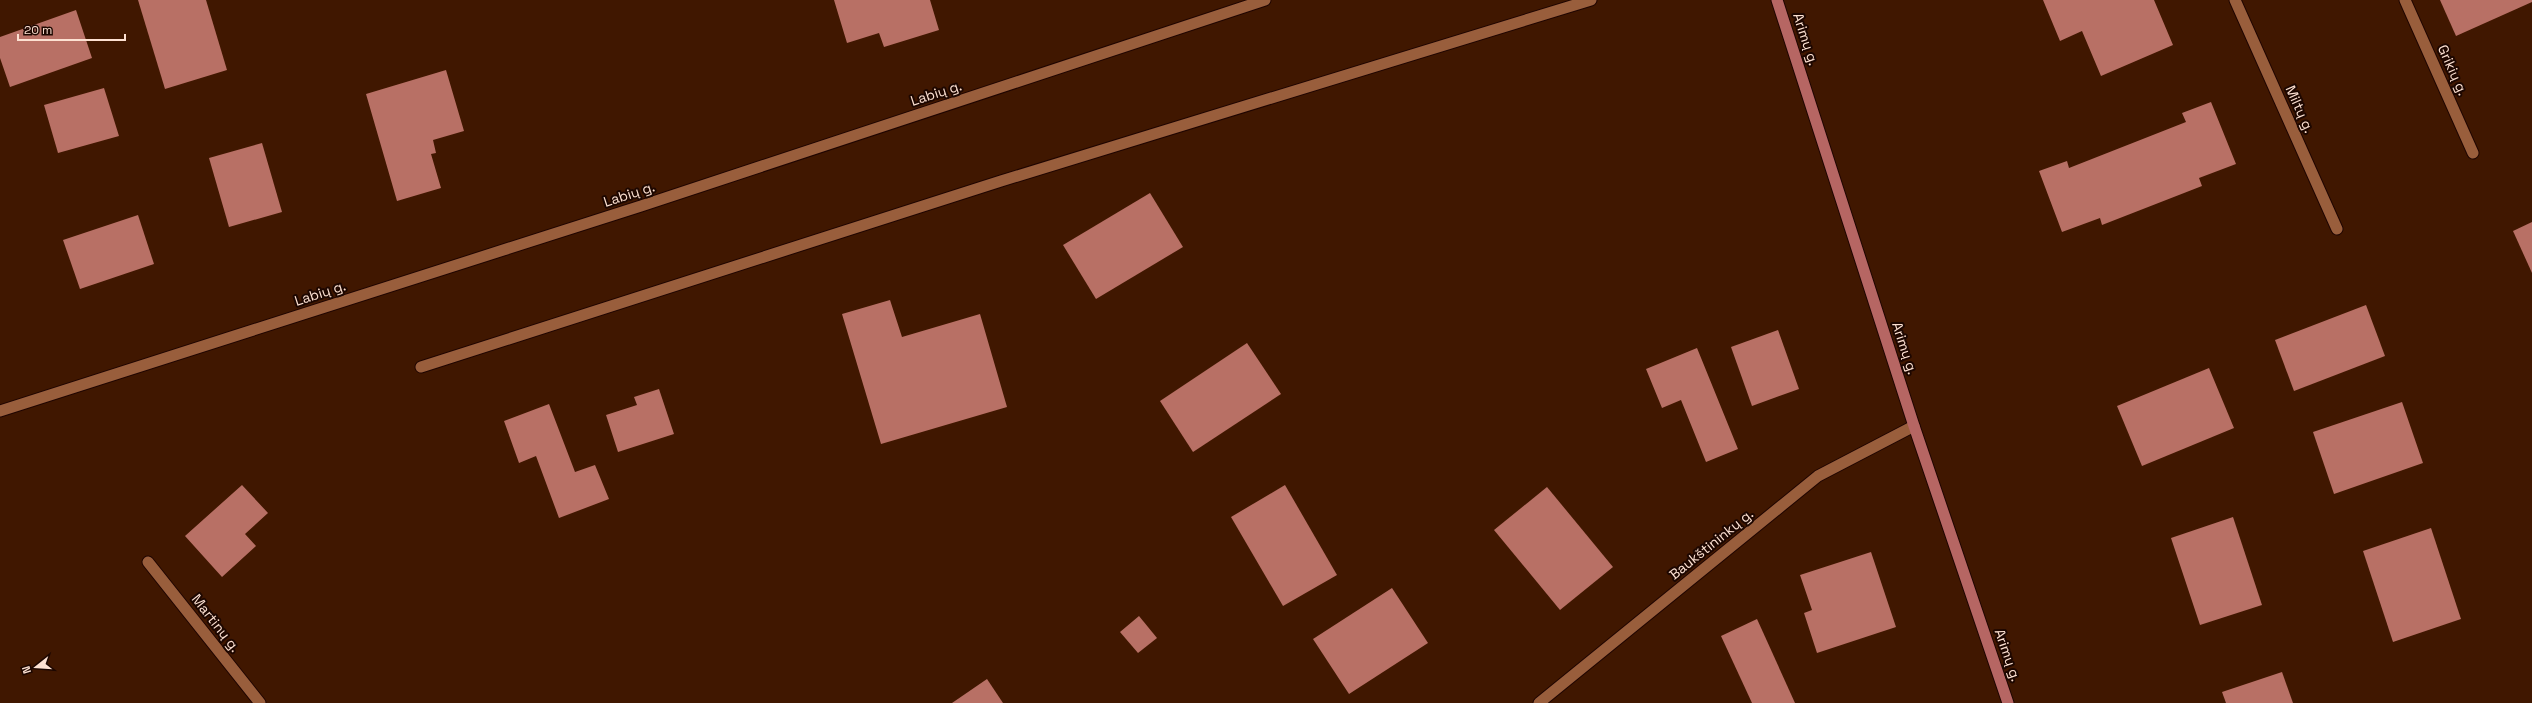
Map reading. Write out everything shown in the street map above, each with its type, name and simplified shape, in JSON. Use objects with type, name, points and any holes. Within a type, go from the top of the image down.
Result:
[{"type":"main road","name":"Arimų g.","points":[[1777,0],[1914,426],[2008,703]]},
{"type":"street","name":"Labių g.","points":[[0,411],[641,206],[1265,0]]},
{"type":"street","points":[[421,367],[1001,181],[1591,0]]},
{"type":"street","name":"Miltų g.","points":[[2235,0],[2337,229]]},
{"type":"street","name":"Grikių g.","points":[[2405,0],[2473,153]]},
{"type":"street","name":"Baukštininkų g.","points":[[1539,703],[1818,476],[1914,426]]},
{"type":"street","name":"Martinų g.","points":[[148,562],[260,703]]},
{"type":"building","points":[[138,0],[206,0],[227,70],[165,89]]},
{"type":"building","points":[[834,0],[930,0],[939,30],[884,47],[879,33],[847,43]]},
{"type":"building","points":[[2043,0],[2154,0],[2173,45],[2101,76],[2082,31],[2060,41]]},
{"type":"building","points":[[2440,0],[2532,0],[2532,2],[2456,36]]},
{"type":"building","points":[[76,10],[92,58],[10,87],[0,58],[0,37]]},
{"type":"building","points":[[446,70],[464,131],[433,140],[436,153],[431,154],[441,188],[397,201],[366,94]]},
{"type":"building","points":[[104,88],[119,136],[58,153],[44,105]]},
{"type":"building","points":[[2211,102],[2236,164],[2199,178],[2202,186],[2102,225],[2100,218],[2062,232],[2039,171],[2067,161],[2069,168],[2186,122],[2182,113]]},
{"type":"building","points":[[262,143],[282,212],[229,227],[209,158]]},
{"type":"building","points":[[1150,193],[1183,247],[1096,299],[1063,245]]},
{"type":"building","points":[[138,215],[154,264],[80,289],[63,240]]},
{"type":"building","points":[[2532,222],[2532,273],[2513,231]]},
{"type":"building","points":[[890,300],[902,337],[980,314],[1007,407],[881,444],[842,314]]},
{"type":"building","points":[[2366,305],[2385,356],[2294,391],[2275,340]]},
{"type":"building","points":[[1778,330],[1799,389],[1752,406],[1731,347]]},
{"type":"building","points":[[1247,343],[1281,394],[1193,452],[1160,401]]},
{"type":"building","points":[[1697,348],[1738,449],[1706,462],[1681,400],[1662,408],[1646,369]]},
{"type":"building","points":[[2209,368],[2234,428],[2142,466],[2117,406]]},
{"type":"building","points":[[659,389],[674,434],[618,452],[606,415],[637,405],[634,397]]},
{"type":"building","points":[[2402,402],[2423,463],[2334,494],[2313,432]]},
{"type":"building","points":[[549,404],[575,472],[595,465],[609,499],[559,518],[536,456],[519,463],[504,421]]},
{"type":"building","points":[[242,485],[268,513],[245,534],[256,546],[222,577],[185,536]]},
{"type":"building","points":[[1285,485],[1337,575],[1283,606],[1231,517]]},
{"type":"building","points":[[1547,487],[1613,567],[1560,610],[1494,530]]},
{"type":"building","points":[[2233,517],[2262,605],[2200,625],[2171,538]]},
{"type":"building","points":[[2431,528],[2461,619],[2393,642],[2363,551]]},
{"type":"building","points":[[1871,552],[1896,627],[1817,653],[1804,613],[1812,610],[1800,575]]},
{"type":"building","points":[[1392,588],[1428,643],[1349,694],[1313,639]]},
{"type":"building","points":[[1139,616],[1157,638],[1138,653],[1120,632]]},
{"type":"building","points":[[1757,619],[1795,703],[1752,703],[1721,636]]},
{"type":"building","points":[[2282,672],[2293,703],[2226,703],[2222,692]]},
{"type":"building","points":[[987,679],[1003,703],[952,703]]}]
